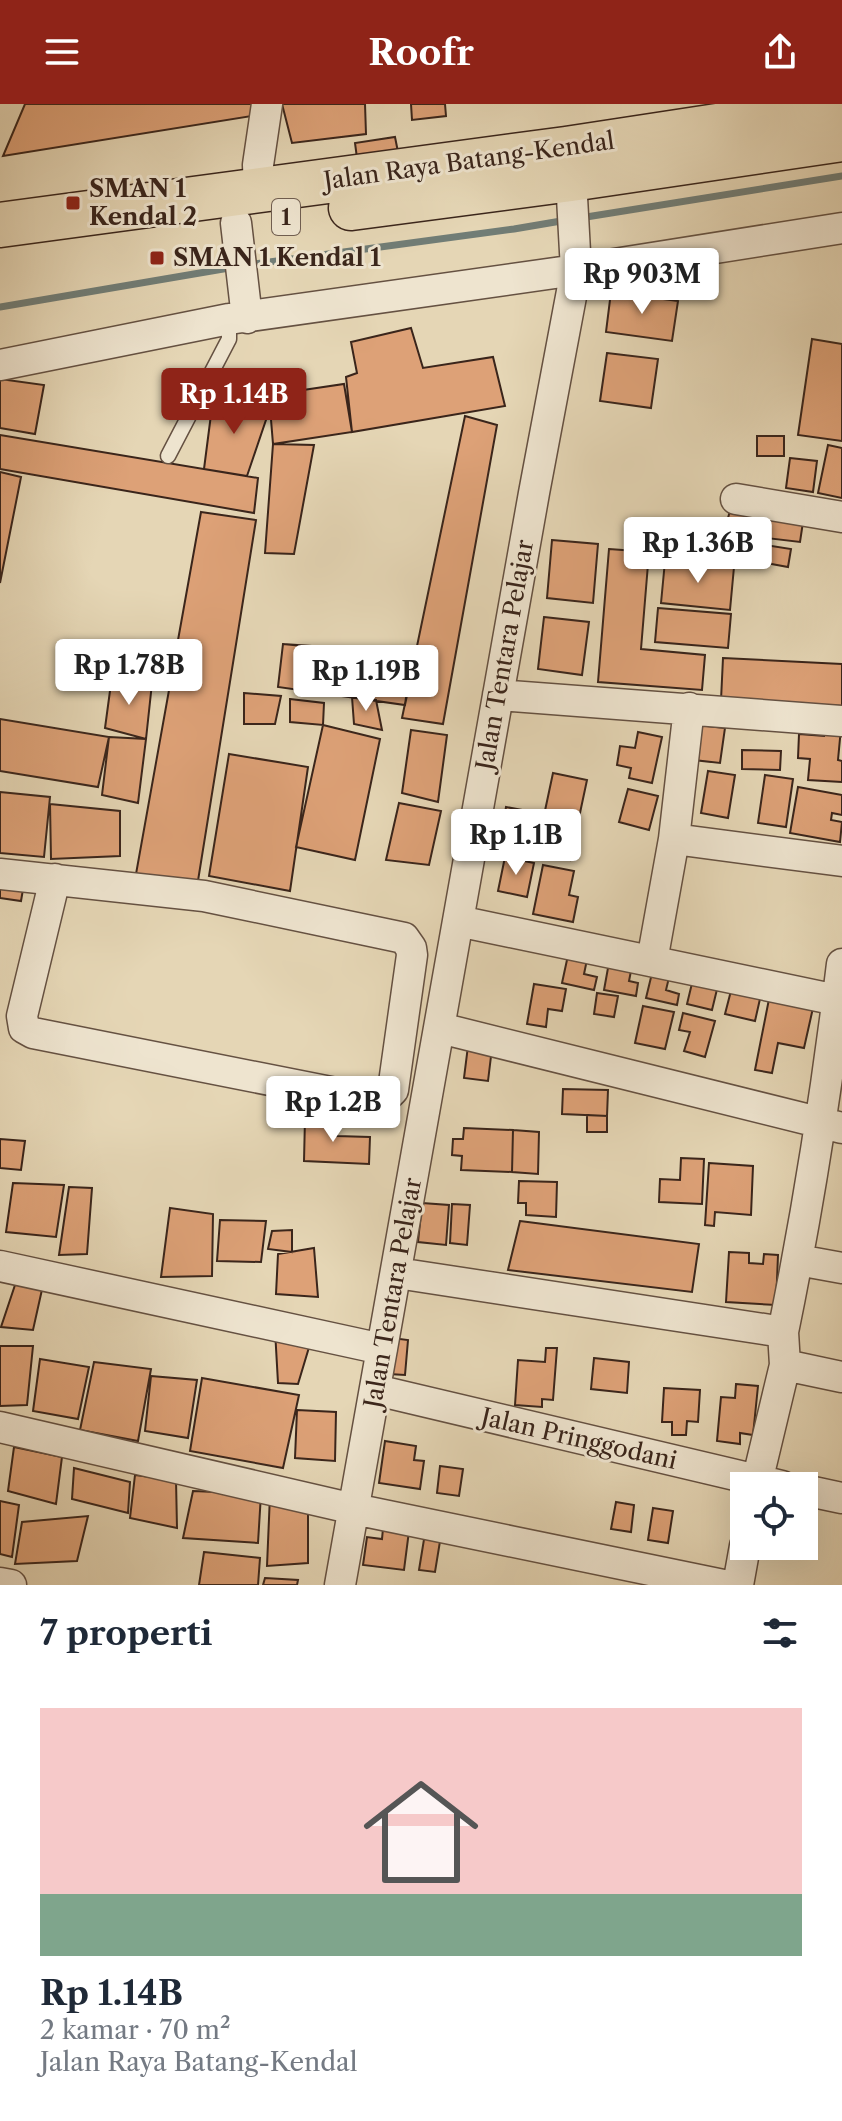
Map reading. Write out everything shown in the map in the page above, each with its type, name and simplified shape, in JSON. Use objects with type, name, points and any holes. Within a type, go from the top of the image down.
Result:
[{"type":"highway","name":"Jalan Raya Batang-Kendal","points":[[570,178],[784,110],[842,107]]},
{"type":"highway","name":"Jalan Raya Batang-Kendal","points":[[0,256],[842,139]]},
{"type":"highway","name":"Jalan Raya Batang-Kendal","points":[[0,225],[245,223]]},
{"type":"street","points":[[240,313],[245,223],[267,104]]},
{"type":"street","name":"Jalan Tentara Pelajar","points":[[340,1585],[576,263],[570,178]]},
{"type":"street","points":[[0,365],[240,313],[576,263],[842,228]]},
{"type":"street","points":[[736,499],[842,517]]},
{"type":"street","points":[[498,695],[842,721]]},
{"type":"street","points":[[652,961],[674,839],[689,708]]},
{"type":"street","points":[[674,839],[842,861]]},
{"type":"street","points":[[0,874],[55,879],[204,896],[404,938],[412,955],[393,1090],[376,1101],[33,1033],[24,1028],[22,1016],[55,879]]},
{"type":"street","points":[[458,921],[840,1000]]},
{"type":"street","points":[[767,1472],[785,1365],[783,1332],[831,1125],[842,964]]},
{"type":"street","points":[[440,1028],[831,1125]]},
{"type":"street","points":[[798,1260],[842,1268]]},
{"type":"street","points":[[0,1266],[382,1349]]},
{"type":"street","points":[[397,1273],[783,1332]]},
{"type":"street","points":[[785,1365],[842,1377]]},
{"type":"street","name":"Jalan Pringgodani","points":[[376,1390],[730,1476]]},
{"type":"street","points":[[0,1427],[354,1509],[723,1585]]},
{"type":"street","points":[[818,1493],[842,1498]]},
{"type":"street","points":[[738,1585],[742,1560]]},
{"type":"street","points":[[0,1583],[11,1585]]},
{"type":"lane","points":[[168,456],[240,313]]},
{"type":"building","points":[[25,104],[253,104],[252,116],[3,156]]},
{"type":"building","points":[[282,104],[365,104],[366,134],[292,143]]},
{"type":"building","points":[[411,104],[445,104],[446,116],[412,120]]},
{"type":"building","points":[[395,137],[398,152],[357,158],[355,143]]},
{"type":"building","points":[[611,292],[678,301],[672,341],[606,332]]},
{"type":"building","points":[[411,328],[423,368],[493,357],[505,406],[352,432],[346,377],[357,373],[351,342]]},
{"type":"building","points":[[812,339],[842,344],[842,441],[798,435]]},
{"type":"building","points":[[607,353],[658,359],[651,408],[600,401]]},
{"type":"building","points":[[0,379],[44,385],[35,434],[0,428]]},
{"type":"building","points":[[344,384],[352,432],[273,444],[269,395]]},
{"type":"building","points":[[213,399],[270,408],[247,476],[204,469]]},
{"type":"building","points":[[465,416],[497,425],[443,724],[402,718]]},
{"type":"building","points":[[0,435],[258,478],[254,513],[0,469]]},
{"type":"building","points":[[757,436],[784,436],[784,456],[757,456]]},
{"type":"building","points":[[273,444],[314,445],[294,554],[265,553]]},
{"type":"building","points":[[828,445],[842,448],[842,498],[818,493]]},
{"type":"building","points":[[790,458],[817,461],[813,492],[786,488]]},
{"type":"building","points":[[0,472],[21,477],[0,583]]},
{"type":"building","points":[[730,511],[758,519],[747,556],[719,549]]},
{"type":"building","points":[[201,512],[256,520],[197,887],[136,874]]},
{"type":"building","points":[[769,518],[803,522],[800,542],[766,538]]},
{"type":"building","points":[[552,540],[598,544],[593,603],[547,598]]},
{"type":"building","points":[[758,544],[791,549],[788,567],[755,561]]},
{"type":"building","points":[[609,549],[649,552],[641,649],[705,655],[702,690],[598,682]]},
{"type":"building","points":[[665,561],[734,567],[730,610],[661,603]]},
{"type":"building","points":[[658,608],[731,614],[728,648],[655,642]]},
{"type":"building","points":[[544,617],[589,622],[582,675],[538,669]]},
{"type":"building","points":[[283,644],[412,653],[405,705],[278,687]]},
{"type":"building","points":[[283,644],[415,657],[405,705],[278,687]]},
{"type":"building","points":[[723,658],[842,664],[842,706],[721,700]]},
{"type":"building","points":[[112,676],[152,683],[146,739],[105,728]]},
{"type":"building","points":[[244,693],[281,696],[275,724],[244,724]]},
{"type":"building","points":[[352,697],[376,700],[382,730],[354,724]]},
{"type":"building","points":[[290,699],[324,703],[323,725],[290,722]]},
{"type":"building","points":[[0,719],[109,737],[98,787],[0,771]]},
{"type":"building","points":[[323,725],[380,739],[355,860],[296,847]]},
{"type":"building","points":[[698,725],[725,728],[720,763],[694,760]]},
{"type":"building","points":[[824,727],[841,728],[838,760],[842,761],[842,782],[808,780],[810,759],[798,758],[799,734],[824,736]]},
{"type":"building","points":[[411,730],[447,735],[438,802],[402,793]]},
{"type":"building","points":[[638,732],[662,737],[652,783],[629,778],[631,768],[617,765],[620,746],[635,748]]},
{"type":"building","points":[[109,737],[146,739],[138,803],[102,795]]},
{"type":"building","points":[[742,750],[781,751],[780,770],[742,769]]},
{"type":"building","points":[[229,754],[308,767],[290,891],[209,876]]},
{"type":"building","points":[[708,771],[735,775],[728,818],[701,813]]},
{"type":"building","points":[[553,773],[587,780],[570,860],[536,853]]},
{"type":"building","points":[[765,775],[793,779],[786,827],[758,823]]},
{"type":"building","points":[[798,787],[842,795],[842,815],[832,813],[831,820],[842,822],[840,842],[790,833]]},
{"type":"building","points":[[628,789],[658,796],[649,830],[619,822]]},
{"type":"building","points":[[0,792],[50,797],[44,857],[0,853]]},
{"type":"building","points":[[399,803],[441,811],[429,865],[386,860]]},
{"type":"building","points":[[50,804],[120,811],[120,856],[51,859]]},
{"type":"building","points":[[506,807],[533,812],[525,854],[499,849]]},
{"type":"building","points":[[505,857],[534,863],[527,897],[498,891]]},
{"type":"building","points":[[0,862],[27,866],[21,901],[0,898]]},
{"type":"building","points":[[543,865],[574,871],[569,895],[578,897],[573,922],[533,914]]},
{"type":"building","points":[[570,946],[589,950],[584,974],[597,977],[594,990],[562,983]]},
{"type":"building","points":[[610,957],[633,961],[629,981],[638,983],[636,996],[604,990]]},
{"type":"building","points":[[654,965],[671,969],[666,990],[679,994],[677,1005],[646,998]]},
{"type":"building","points":[[694,975],[719,981],[712,1010],[687,1004]]},
{"type":"building","points":[[733,983],[762,990],[755,1021],[725,1014]]},
{"type":"building","points":[[534,984],[566,989],[562,1011],[548,1009],[546,1027],[527,1024]]},
{"type":"building","points":[[771,989],[815,999],[804,1048],[778,1043],[772,1073],[755,1070]]},
{"type":"building","points":[[597,993],[618,996],[614,1017],[594,1014]]},
{"type":"building","points":[[643,1006],[674,1012],[665,1049],[635,1043]]},
{"type":"building","points":[[683,1013],[715,1021],[705,1057],[684,1051],[690,1032],[679,1030]]},
{"type":"building","points":[[468,1046],[492,1048],[488,1081],[464,1078]]},
{"type":"building","points":[[563,1089],[608,1090],[607,1116],[562,1114]]},
{"type":"building","points":[[587,1115],[607,1116],[607,1132],[587,1132]]},
{"type":"building","points":[[305,1118],[337,1120],[337,1136],[370,1137],[369,1164],[304,1161]]},
{"type":"building","points":[[464,1128],[513,1130],[512,1172],[461,1170],[462,1156],[452,1155],[453,1139],[463,1139]]},
{"type":"building","points":[[513,1130],[539,1132],[538,1174],[512,1172]]},
{"type":"building","points":[[0,1139],[25,1141],[21,1170],[0,1168]]},
{"type":"building","points":[[681,1158],[704,1159],[702,1204],[659,1202],[660,1179],[680,1180]]},
{"type":"building","points":[[709,1163],[753,1166],[751,1215],[715,1212],[714,1226],[705,1225]]},
{"type":"building","points":[[519,1181],[557,1182],[556,1217],[526,1215],[526,1203],[518,1203]]},
{"type":"building","points":[[13,1183],[64,1185],[56,1237],[6,1232]]},
{"type":"building","points":[[69,1187],[92,1188],[87,1254],[59,1255]]},
{"type":"building","points":[[422,1203],[449,1205],[446,1245],[418,1242]]},
{"type":"building","points":[[452,1204],[470,1205],[467,1245],[450,1243]]},
{"type":"building","points":[[170,1208],[213,1214],[212,1276],[161,1277]]},
{"type":"building","points":[[220,1220],[266,1221],[261,1262],[217,1261]]},
{"type":"building","points":[[520,1221],[699,1244],[692,1292],[508,1270]]},
{"type":"building","points":[[292,1230],[292,1252],[268,1249],[272,1231]]},
{"type":"building","points":[[314,1248],[318,1297],[276,1294],[278,1254]]},
{"type":"building","points":[[729,1252],[749,1253],[749,1263],[763,1264],[764,1254],[778,1255],[776,1305],[726,1302]]},
{"type":"building","points":[[16,1282],[43,1285],[33,1330],[1,1327]]},
{"type":"building","points":[[275,1330],[310,1344],[298,1384],[278,1383]]},
{"type":"building","points":[[392,1338],[408,1340],[405,1375],[389,1374]]},
{"type":"building","points":[[0,1346],[33,1346],[27,1405],[0,1406]]},
{"type":"building","points":[[546,1348],[557,1348],[553,1400],[542,1399],[542,1407],[515,1405],[518,1360],[545,1362]]},
{"type":"building","points":[[594,1358],[629,1362],[627,1393],[591,1389]]},
{"type":"building","points":[[40,1359],[89,1367],[78,1419],[33,1411]]},
{"type":"building","points":[[94,1362],[151,1369],[138,1441],[80,1430]]},
{"type":"building","points":[[151,1376],[197,1380],[188,1438],[145,1431]]},
{"type":"building","points":[[202,1378],[299,1395],[283,1468],[190,1451]]},
{"type":"building","points":[[736,1384],[758,1386],[753,1435],[740,1433],[740,1444],[717,1441],[721,1397],[735,1398]]},
{"type":"building","points":[[664,1388],[700,1390],[698,1422],[687,1421],[686,1435],[672,1435],[672,1422],[662,1422]]},
{"type":"building","points":[[297,1410],[336,1412],[335,1461],[295,1458]]},
{"type":"building","points":[[385,1441],[416,1446],[414,1460],[424,1461],[420,1489],[379,1483]]},
{"type":"building","points":[[14,1447],[62,1457],[56,1504],[8,1491]]},
{"type":"building","points":[[440,1466],[463,1469],[459,1496],[437,1493]]},
{"type":"building","points":[[74,1468],[130,1482],[128,1513],[72,1499]]},
{"type":"building","points":[[135,1475],[176,1480],[177,1528],[130,1518]]},
{"type":"building","points":[[193,1491],[261,1494],[258,1543],[183,1538]]},
{"type":"building","points":[[270,1495],[308,1501],[308,1563],[267,1566]]},
{"type":"building","points":[[0,1501],[19,1505],[12,1557],[0,1554]]},
{"type":"building","points":[[616,1502],[634,1505],[631,1532],[611,1529]]},
{"type":"building","points":[[653,1508],[673,1511],[668,1543],[648,1540]]},
{"type":"building","points":[[88,1516],[77,1561],[15,1564],[22,1522]]},
{"type":"building","points":[[384,1518],[409,1531],[404,1570],[363,1565],[367,1537],[382,1539]]},
{"type":"building","points":[[426,1527],[442,1529],[435,1572],[419,1570]]},
{"type":"building","points":[[204,1552],[260,1558],[258,1585],[199,1585]]},
{"type":"building","points":[[265,1578],[298,1580],[297,1585],[263,1585]]},
{"type":"waterway","points":[[580,218],[842,176]]},
{"type":"waterway","points":[[247,265],[567,220]]},
{"type":"waterway","points":[[0,307],[235,267]]},
{"type":"place","name":"SMAN 1 Kendal 2","points":[[73,203]]},
{"type":"place","name":"SMAN 1 Kendal 1","points":[[157,258]]}]
